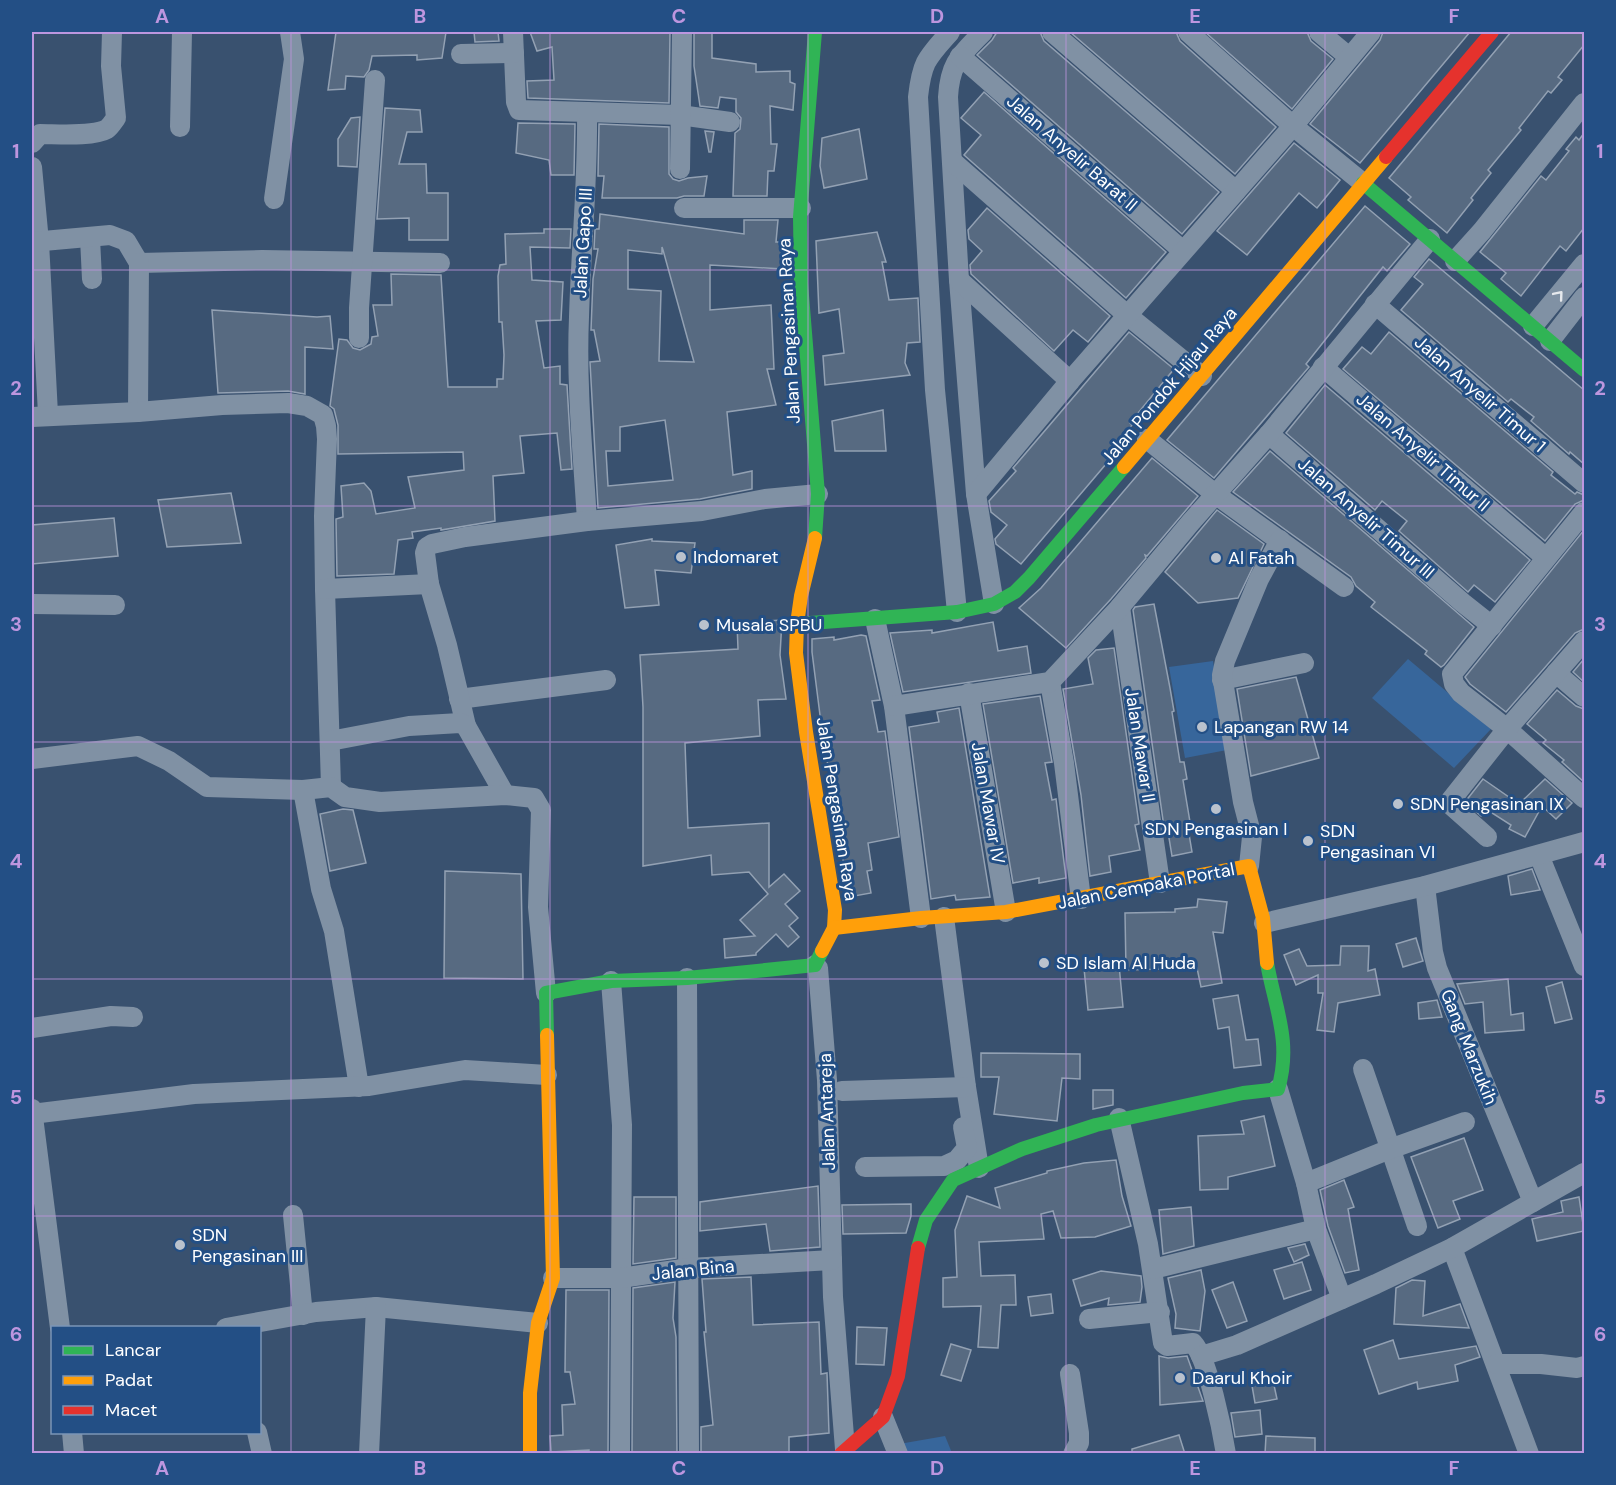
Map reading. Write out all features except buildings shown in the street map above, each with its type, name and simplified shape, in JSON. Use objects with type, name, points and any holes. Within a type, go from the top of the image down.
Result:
[{"type":"street","points":[[32,143],[40,134],[91,132],[105,130],[112,125],[116,118],[111,66],[112,32]]},
{"type":"street","points":[[180,127],[182,32]]},
{"type":"street","points":[[274,199],[294,59],[290,32]]},
{"type":"street","points":[[513,32],[516,102],[519,110],[680,115],[730,122]]},
{"type":"street","points":[[680,169],[682,32]]},
{"type":"street","name":"Jalan Pengasinan Raya","points":[[815,32],[801,208],[801,283],[818,494],[816,534],[801,596],[796,653],[835,910],[834,928],[815,965]]},
{"type":"street","points":[[950,32],[927,58],[921,73],[918,97],[935,390],[957,612]]},
{"type":"street","points":[[983,32],[960,56],[950,76],[948,96],[959,280],[976,494],[994,604]]},
{"type":"street","points":[[1052,32],[1236,191]]},
{"type":"street","points":[[1188,32],[1293,126],[1364,183],[1584,370]]},
{"type":"street","points":[[1319,32],[1349,57]]},
{"type":"street","points":[[976,494],[1070,381],[1293,126],[1371,32]]},
{"type":"street","name":"Jalan Pondok Hijau Raya","points":[[797,624],[957,612],[994,604],[1015,592],[1202,376],[1492,32]]},
{"type":"street","points":[[461,54],[514,53]]},
{"type":"street","name":"Jalan Anyelir Barat II","points":[[960,56],[1183,251]]},
{"type":"street","points":[[359,338],[375,80]]},
{"type":"street","points":[[1455,261],[1482,231],[1584,103]]},
{"type":"street","name":"Jalan Gapo III","points":[[587,112],[588,153],[579,319],[581,416],[587,521]]},
{"type":"street","points":[[952,162],[1202,376]]},
{"type":"street","points":[[32,167],[40,416],[288,403],[307,406],[323,415],[327,440],[324,516],[331,787]]},
{"type":"street","points":[[684,208],[801,208]]},
{"type":"street","points":[[35,242],[110,235],[118,236],[129,244],[139,263],[138,412]]},
{"type":"street","points":[[90,238],[92,279]]},
{"type":"street","points":[[894,706],[1050,682],[1120,607],[1269,434],[1430,239]]},
{"type":"street","points":[[139,263],[253,260],[440,263]]},
{"type":"street","points":[[1533,326],[1584,264]]},
{"type":"street","points":[[959,280],[1070,381]]},
{"type":"street","points":[[1550,341],[1584,297]]},
{"type":"street","name":"Jalan Anyelir Timur 1","points":[[1375,304],[1584,483]]},
{"type":"street","name":"Jalan Anyelir Timur II","points":[[1323,367],[1546,558]]},
{"type":"street","name":"Jalan Anyelir Timur III","points":[[1269,434],[1462,603],[1492,626]]},
{"type":"street","points":[[1148,439],[1215,494],[1344,587]]},
{"type":"street","points":[[506,795],[466,726],[447,645],[429,584],[425,553],[427,547],[465,537],[587,521],[702,511],[765,499],[818,494]]},
{"type":"street","points":[[1584,512],[1452,674],[1454,684],[1461,693],[1507,729],[1584,798]]},
{"type":"street","points":[[1250,866],[1252,837],[1222,680],[1225,661],[1232,642],[1259,579],[1280,540]]},
{"type":"street","points":[[325,589],[429,584]]},
{"type":"street","points":[[32,604],[115,605]]},
{"type":"street","name":"Jalan Mawar II","points":[[1120,607],[1160,883]]},
{"type":"street","points":[[875,619],[894,706],[921,918]]},
{"type":"street","points":[[1487,837],[1452,806],[1451,800],[1507,729],[1584,641]]},
{"type":"street","points":[[1222,680],[1304,663]]},
{"type":"street","points":[[1556,673],[1584,697]]},
{"type":"street","points":[[459,699],[606,680]]},
{"type":"street","points":[[1050,682],[1064,763],[1081,899]]},
{"type":"street","name":"Jalan Mawar IV","points":[[969,693],[1006,912]]},
{"type":"street","points":[[330,741],[409,726],[460,723],[466,726]]},
{"type":"street","points":[[32,759],[138,746],[170,761],[207,787],[303,790],[331,787],[345,797],[380,802],[506,795],[534,798],[541,810],[538,907],[546,993],[553,1278],[538,1323],[530,1393],[530,1454]]},
{"type":"street","points":[[303,790],[321,889],[334,931],[359,1087]]},
{"type":"street","points":[[1264,923],[1425,886],[1584,842]]},
{"type":"street","points":[[1539,855],[1584,966]]},
{"type":"street","name":"Jalan Cempaka Portal","points":[[834,928],[921,918],[1006,912],[1250,866],[1264,923],[1265,953],[1283,1036],[1284,1074],[1278,1089]]},
{"type":"street","name":"Gang Marzukih","points":[[1425,886],[1437,968],[1533,1202]]},
{"type":"street","points":[[865,1167],[944,1166],[957,1160],[966,1148],[944,917]]},
{"type":"street","points":[[546,993],[612,981],[687,978],[815,965]]},
{"type":"street","name":"Jalan Antareja","points":[[815,965],[818,968],[827,1080],[833,1297],[843,1451]]},
{"type":"street","points":[[687,978],[689,1454]]},
{"type":"street","points":[[612,981],[622,1125],[620,1454]]},
{"type":"street","points":[[32,1028],[111,1016],[133,1017]]},
{"type":"street","points":[[1363,1069],[1417,1226]]},
{"type":"street","points":[[60,1326],[32,1111],[194,1094],[359,1087],[465,1070],[547,1075]]},
{"type":"street","points":[[842,1091],[961,1086]]},
{"type":"street","points":[[961,1086],[979,1168]]},
{"type":"street","points":[[843,1451],[883,1417],[898,1376],[915,1260],[926,1220],[952,1180],[1022,1149],[1119,1118],[1243,1093],[1278,1089],[1306,1183],[1316,1229],[1342,1299]]},
{"type":"street","points":[[1119,1118],[1153,1269],[1163,1343],[1167,1346],[1193,1343],[1202,1356],[1221,1426],[1226,1454]]},
{"type":"street","points":[[1306,1183],[1465,1122]]},
{"type":"street","points":[[1202,1356],[1237,1345],[1452,1248],[1584,1173]]},
{"type":"street","points":[[293,1215],[303,1315]]},
{"type":"street","points":[[1153,1269],[1316,1229]]},
{"type":"street","points":[[1452,1248],[1529,1454]]},
{"type":"street","name":"Jalan Bina","points":[[553,1278],[621,1278],[689,1268],[832,1260]]},
{"type":"street","points":[[242,1326],[303,1315],[376,1307],[538,1323]]},
{"type":"street","points":[[369,1454],[376,1307]]},
{"type":"street","points":[[1089,1319],[1160,1312]]},
{"type":"street","points":[[1496,1364],[1541,1364],[1577,1368],[1584,1366]]},
{"type":"street","points":[[1070,1374],[1079,1433],[1079,1443],[1073,1454]]},
{"type":"street","points":[[883,1417],[898,1454]]},
{"type":"street","points":[[72,1434],[74,1454]]},
{"type":"street","points":[[257,1434],[262,1454]]},
{"type":"shaded area","points":[[1408,659],[1491,729],[1454,768],[1372,698]]},
{"type":"shaded area","name":"Lapangan RW 14","points":[[1213,661],[1227,750],[1185,758],[1169,667]]},
{"type":"shaded area","points":[[945,1436],[952,1453],[903,1453],[899,1444]]},
{"type":"traffic: fast","points":[[815,32],[800,217],[801,283],[818,494],[815,538]]},
{"type":"traffic: fast","points":[[1363,183],[1584,370]]},
{"type":"traffic: fast","points":[[797,624],[957,612],[994,604],[1015,592],[1029,578],[1124,467]]},
{"type":"traffic: fast","points":[[547,1035],[546,993],[611,981],[687,978],[815,965],[822,951]]},
{"type":"traffic: fast","points":[[918,1248],[926,1220],[953,1180],[1022,1149],[1096,1125],[1243,1093],[1278,1089],[1282,1072],[1283,1040],[1267,963]]},
{"type":"traffic: slow","points":[[1124,467],[1386,157]]},
{"type":"traffic: slow","points":[[815,538],[801,596],[796,653],[806,732],[835,910],[834,928],[822,951]]},
{"type":"traffic: slow","points":[[834,928],[921,918],[1006,912],[1249,866],[1263,918],[1267,963]]},
{"type":"traffic: slow","points":[[530,1454],[530,1393],[538,1323],[553,1278],[547,1035]]},
{"type":"traffic: jam","points":[[1386,157],[1492,32]]},
{"type":"traffic: jam","points":[[841,1454],[883,1417],[898,1376],[918,1248]]},
{"type":"place","name":"Indomaret","points":[[681,557]]},
{"type":"place","name":"Al Fatah","points":[[1216,558]]},
{"type":"place","name":"Musala SPBU","points":[[704,625]]},
{"type":"place","name":"Lapangan RW 14","points":[[1202,727]]},
{"type":"place","name":"SDN Pengasinan IX","points":[[1398,804]]},
{"type":"place","name":"SDN Pengasinan I","points":[[1216,809]]},
{"type":"place","name":"SDN Pengasinan VI","points":[[1308,841]]},
{"type":"place","name":"SD Islam Al Huda","points":[[1044,963]]},
{"type":"place","name":"SDN Pengasinan III","points":[[180,1245]]},
{"type":"place","name":"Daarul Khoir","points":[[1180,1378]]}]
